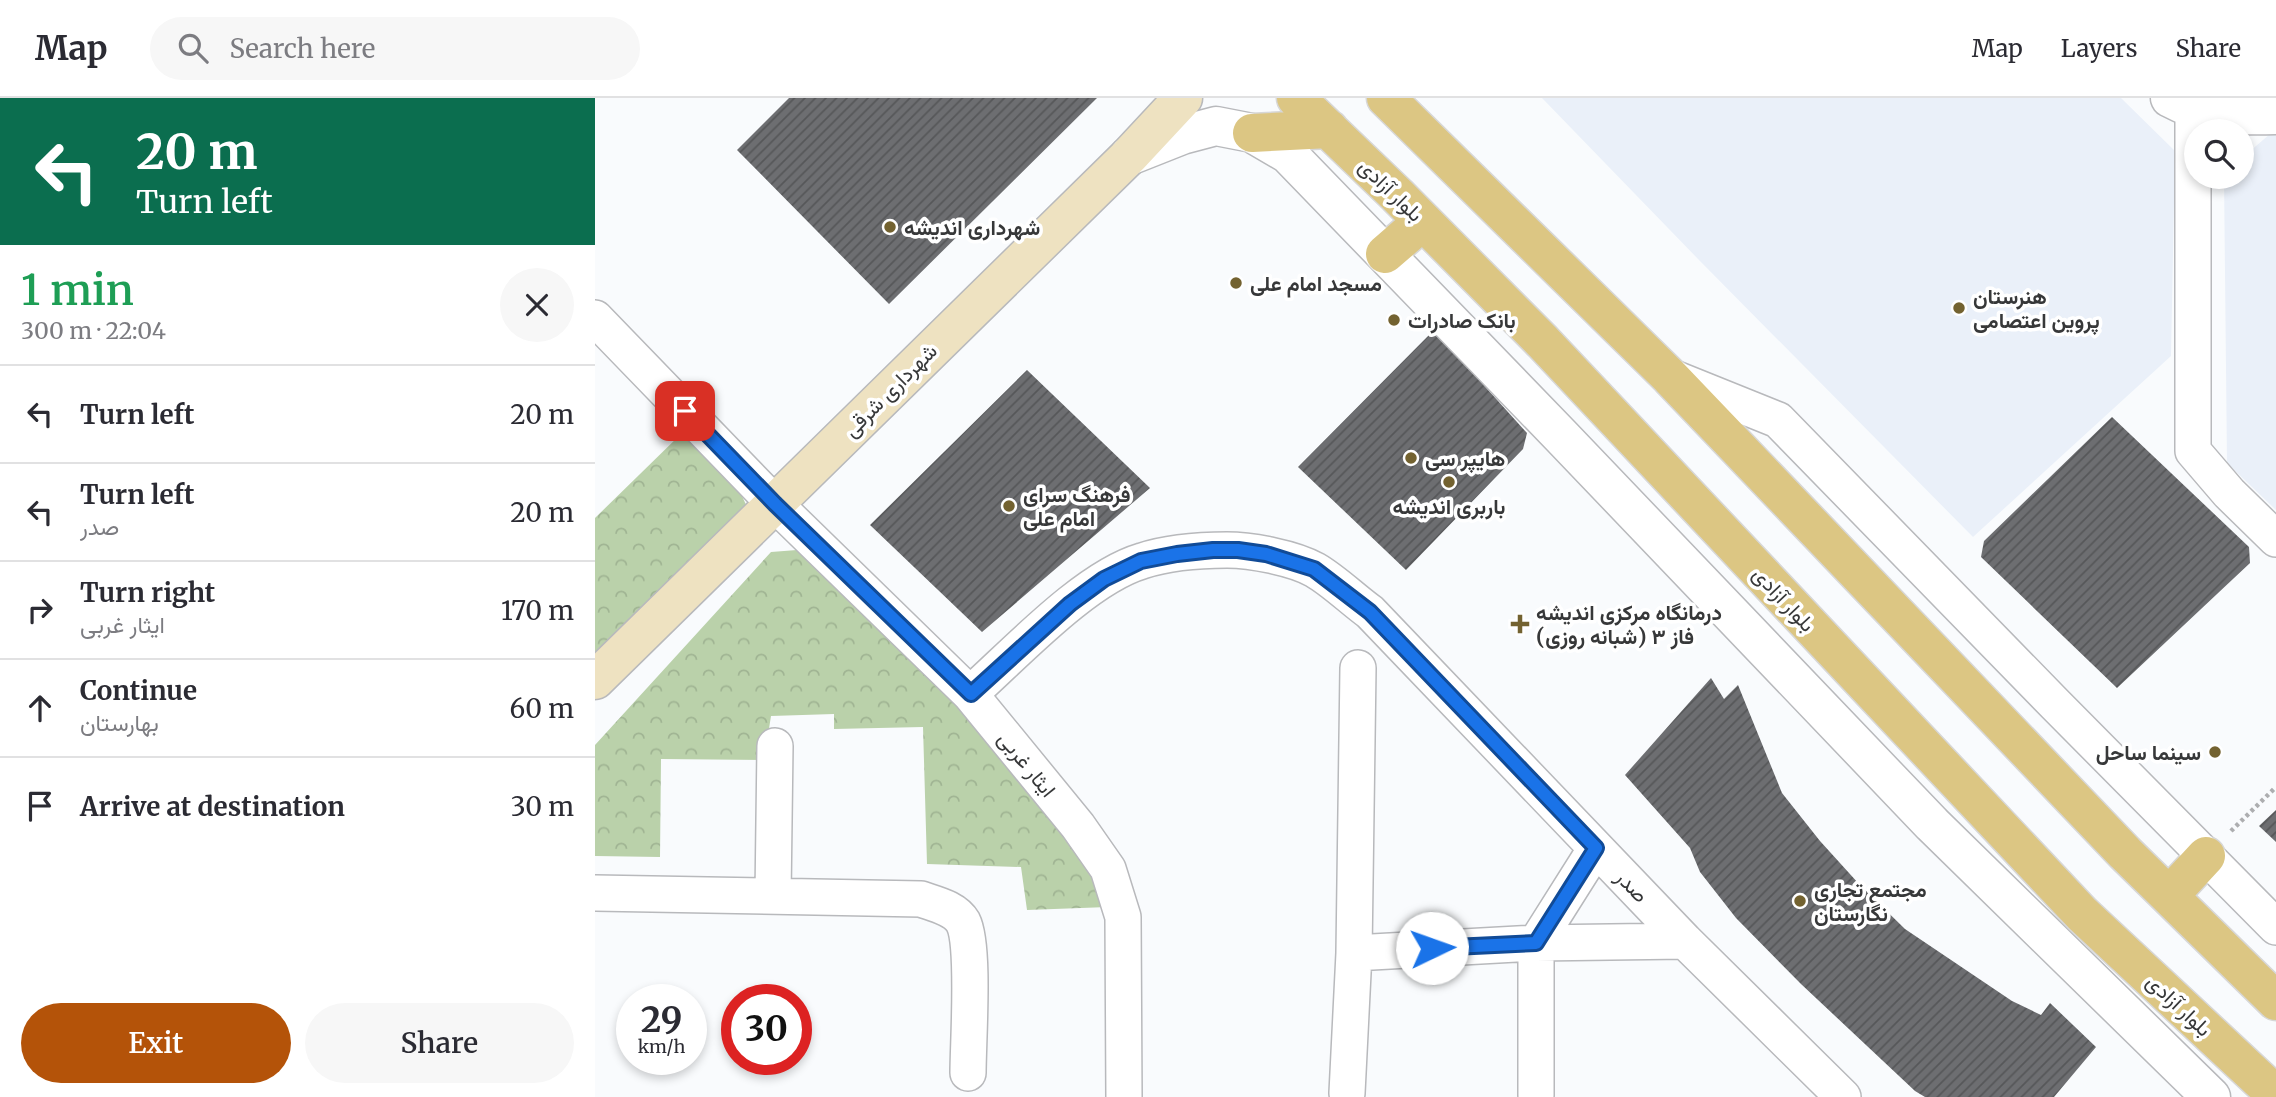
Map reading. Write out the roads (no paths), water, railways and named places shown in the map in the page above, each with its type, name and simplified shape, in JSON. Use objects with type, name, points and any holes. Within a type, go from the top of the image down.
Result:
[{"type":"main road","name":"شهرداری شرقی","points":[[595,680],[1129,156],[1183,98]]},
{"type":"main road","name":"بلوار آزادی","points":[[1296,98],[1543,342],[2082,914],[2276,1095]]},
{"type":"main road","points":[[1393,104],[1670,377],[2125,853],[2276,1001]]},
{"type":"main road","points":[[1252,133],[1329,129]]},
{"type":"main road","points":[[1385,254],[1423,221]]},
{"type":"main road","points":[[2169,897],[2219,844]]},
{"type":"street","points":[[1129,156],[1155,109],[1157,98]]},
{"type":"street","points":[[2276,116],[2227,116],[2181,102],[2193,451],[2229,493],[2276,539]]},
{"type":"street","points":[[1129,156],[1182,135],[1216,126],[1252,133],[1288,154],[1932,824],[2211,1097]]},
{"type":"street","name":"ایثار غربی","points":[[595,318],[775,504],[971,694],[1078,827],[1108,869],[1123,916],[1124,1097]]},
{"type":"street","points":[[1670,377],[1778,420],[2055,704],[2219,844],[2276,927]]},
{"type":"street","name":"صدر","points":[[971,694],[1070,604],[1104,579],[1141,561],[1189,552],[1238,550],[1266,554],[1314,569],[1370,612],[1685,941],[1843,1097]]},
{"type":"street","points":[[1347,1093],[1354,953],[1358,668]]},
{"type":"street","points":[[773,896],[775,746]]},
{"type":"street","points":[[1536,1095],[1536,943],[1596,848]]},
{"type":"street","points":[[595,893],[921,899],[946,907],[962,920],[969,943],[968,1073]]},
{"type":"street","points":[[1354,953],[1536,943],[1685,941]]},
{"type":"place","name":"شهرداری اندیشه","points":[[890,227]]},
{"type":"place","name":"مسجد امام علی","points":[[1236,283]]},
{"type":"place","name":"هنرستان پروین اعتصامی","points":[[1959,308]]},
{"type":"place","name":"بانک صادرات","points":[[1394,320]]},
{"type":"place","name":"هایپر سی","points":[[1411,458]]},
{"type":"place","name":"باربری اندیشه","points":[[1449,482]]},
{"type":"place","name":"فرهنگ سرای امام علی","points":[[1009,506]]},
{"type":"place","name":"درمانگاه مرکزی اندیشه فاز ۳ (شبانه روزی)","points":[[1520,624]]},
{"type":"place","name":"سینما ساحل","points":[[2215,752]]},
{"type":"place","name":"مجتمع تجاری نگارستان","points":[[1800,901]]}]
